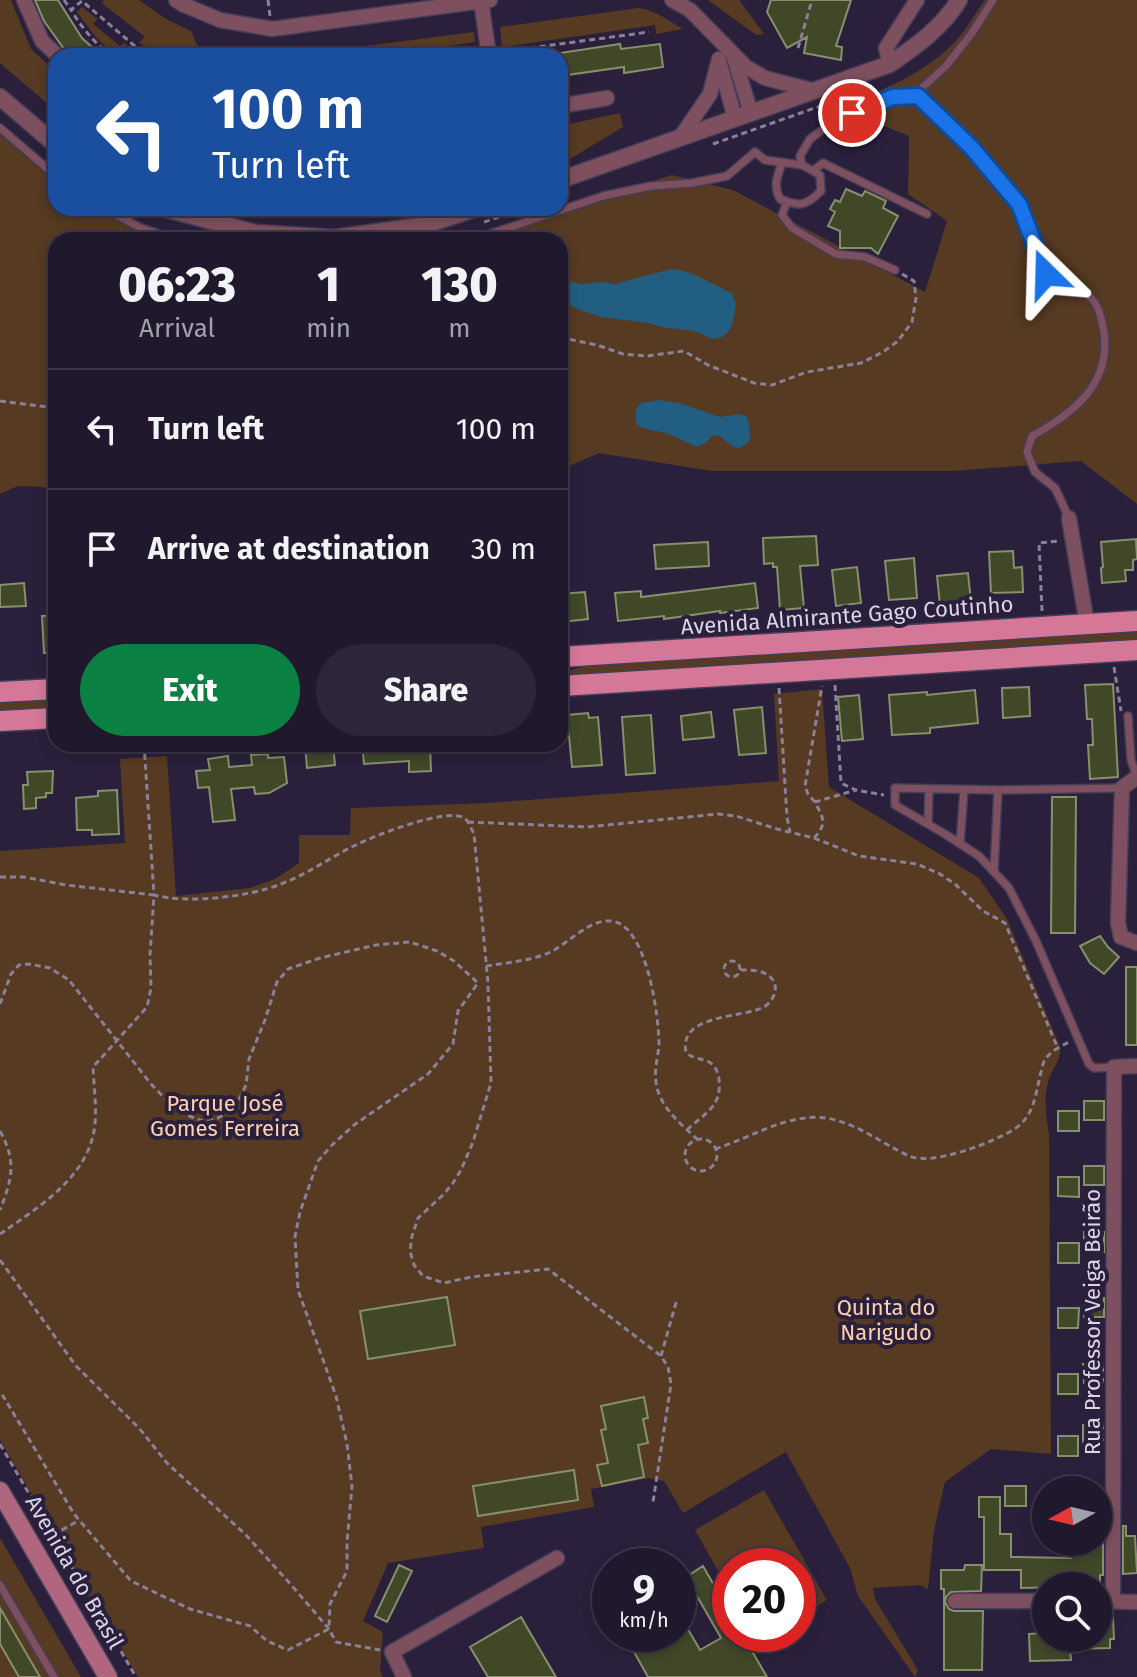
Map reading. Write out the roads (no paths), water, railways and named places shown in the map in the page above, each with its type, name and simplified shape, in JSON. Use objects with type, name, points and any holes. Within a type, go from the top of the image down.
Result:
[{"type":"main road","name":"Avenida Almirante Gago Coutinho","points":[[568,657],[1137,621]]},
{"type":"main road","points":[[568,685],[1137,650]]},
{"type":"main road","points":[[0,692],[48,689]]},
{"type":"main road","points":[[0,721],[48,718]]},
{"type":"main road","name":"Avenida do Brasil","points":[[0,1491],[108,1677]]},
{"type":"street","points":[[24,0],[42,41],[49,48]]},
{"type":"street","points":[[176,0],[220,20],[272,29],[486,1],[489,48]]},
{"type":"street","points":[[672,0],[690,10],[712,34],[726,56],[743,116]]},
{"type":"street","points":[[890,64],[886,48],[917,0]]},
{"type":"street","points":[[568,177],[890,64],[920,44],[953,11],[959,0]]},
{"type":"street","points":[[726,56],[765,78],[815,91]]},
{"type":"street","points":[[680,138],[710,94],[726,56]]},
{"type":"street","points":[[0,97],[48,138]]},
{"type":"street","points":[[568,105],[607,98]]},
{"type":"street","points":[[193,216],[252,232]]},
{"type":"street","points":[[377,232],[426,225],[453,216]]},
{"type":"street","points":[[1070,524],[1087,624]]},
{"type":"street","points":[[1137,777],[1122,788],[1118,923],[1121,937],[1137,943]]},
{"type":"street","points":[[1114,1067],[1137,1066]]},
{"type":"street","name":"Rua Professor Veiga Beirão","points":[[1106,1572],[1114,1067]]},
{"type":"street","points":[[404,1677],[392,1652],[557,1558]]},
{"type":"street","points":[[955,1601],[1032,1601]]},
{"type":"street","points":[[1112,1602],[1137,1602]]},
{"type":"lane","points":[[913,96],[946,66],[993,0]]},
{"type":"lane","points":[[802,165],[800,156],[810,139],[837,119],[893,97],[918,96],[971,147],[1019,204],[1046,274],[1091,297],[1101,316],[1104,338],[1103,360],[1094,385],[1074,409],[1032,436],[1027,452],[1035,472],[1055,488],[1070,524]]},
{"type":"lane","points":[[0,128],[48,169]]},
{"type":"lane","points":[[568,208],[603,196],[651,186],[727,176],[755,152],[765,160],[802,165],[820,175],[821,191],[810,202],[795,205],[780,199],[775,190],[782,163]]},
{"type":"lane","points":[[813,171],[823,163],[927,214]]},
{"type":"lane","points":[[787,202],[782,215],[792,228],[812,241],[836,254],[865,257],[895,270]]},
{"type":"lane","points":[[118,216],[153,232]]},
{"type":"lane","points":[[496,232],[543,216]]},
{"type":"lane","points":[[1128,716],[1131,760],[1137,777]]},
{"type":"lane","points":[[1114,1067],[1094,1068],[1089,1064],[1009,888],[979,856],[895,805],[895,788],[1122,788]]},
{"type":"lane","points":[[928,824],[929,789]]},
{"type":"lane","points":[[960,844],[964,790]]},
{"type":"lane","points":[[994,871],[998,790]]},
{"type":"lane","points":[[0,1585],[54,1677]]},
{"type":"water","points":[[671,269],[697,276],[731,293],[736,303],[730,330],[722,337],[713,339],[694,331],[601,317],[568,304],[568,281],[615,284]]},
{"type":"water","points":[[659,400],[679,403],[720,417],[746,416],[750,441],[740,448],[734,447],[718,435],[697,447],[666,433],[642,428],[636,423],[636,410],[641,403]]},
{"type":"park label","name":"Parque José Gomes Ferreira","points":[[225,1116]]},
{"type":"park label","name":"Quinta do Narigudo","points":[[886,1320]]}]
